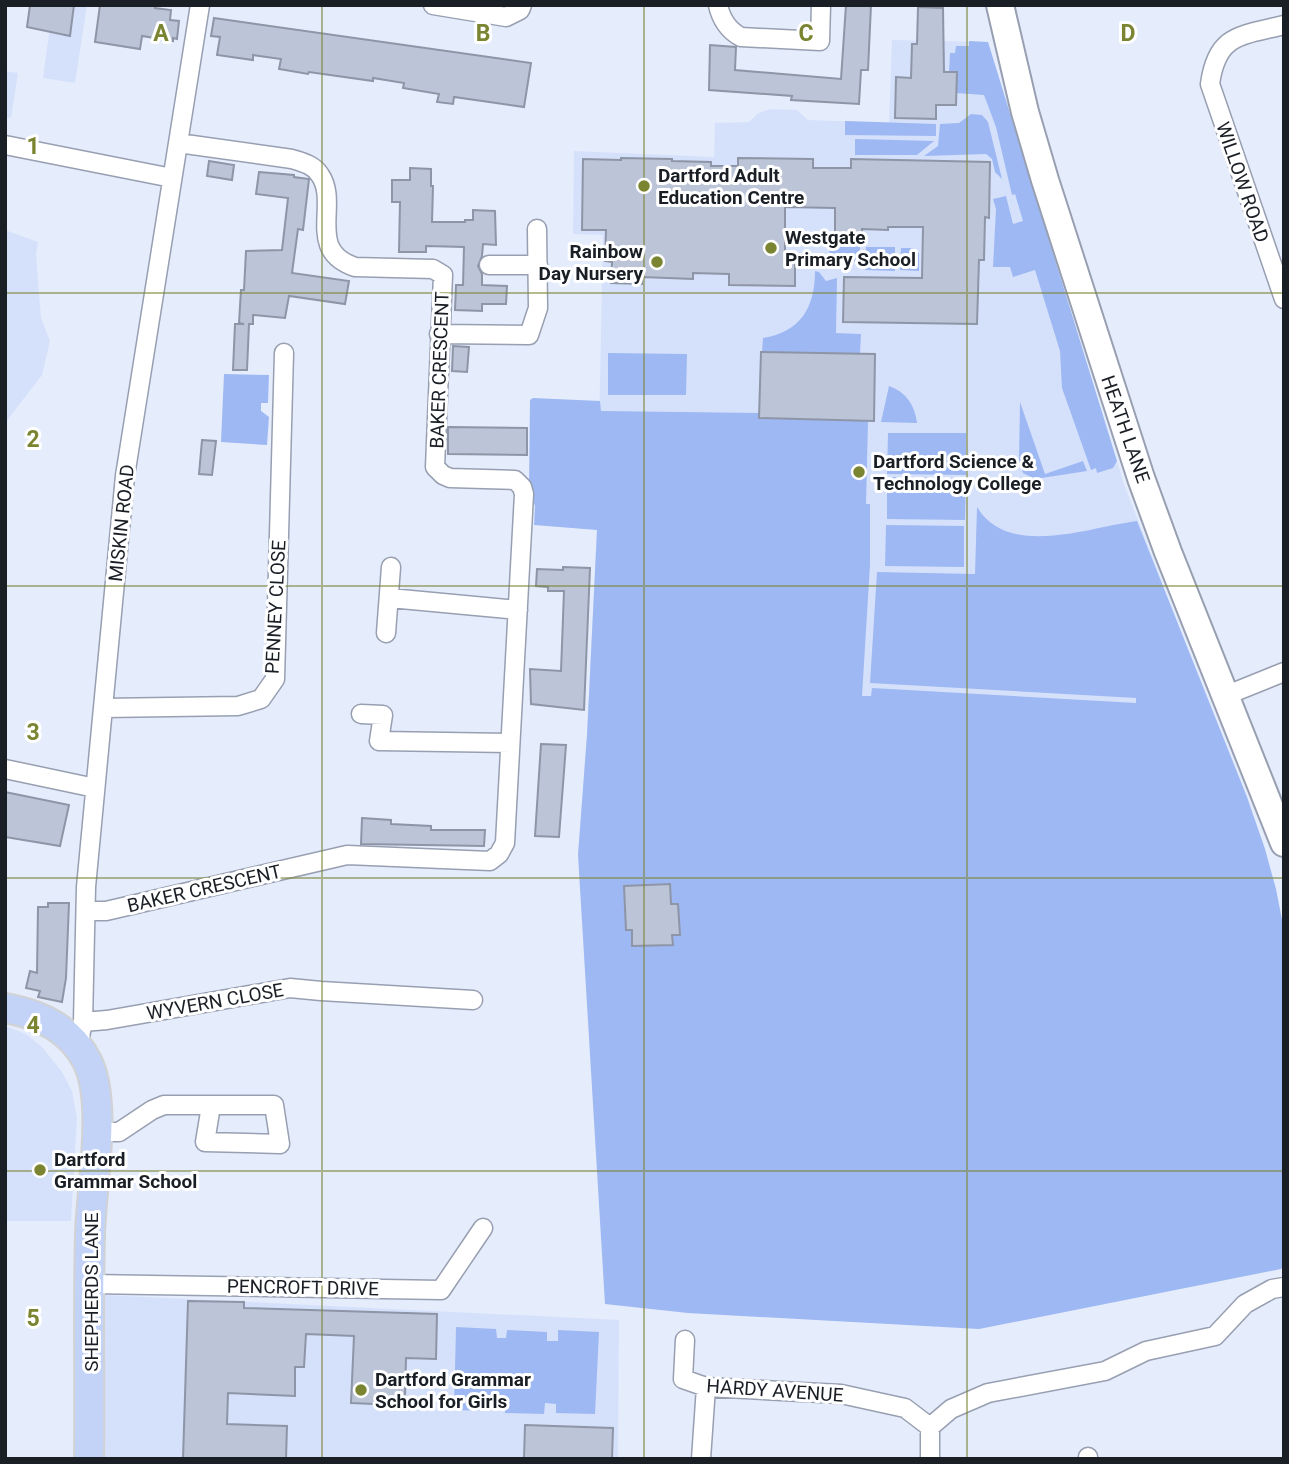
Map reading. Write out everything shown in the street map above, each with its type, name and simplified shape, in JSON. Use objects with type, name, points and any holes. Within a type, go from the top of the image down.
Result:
[{"type":"main road","name":"SHEPHERDS LANE","points":[[5,1008],[49,1021],[80,1034],[95,1088],[96,1132],[90,1233],[89,1459]]},
{"type":"street","name":"MISKIN ROAD","points":[[80,1034],[95,788],[125,476],[200,5]]},
{"type":"street","points":[[433,5],[506,17],[520,10],[522,5]]},
{"type":"street","points":[[718,5],[723,20],[741,37],[820,41]]},
{"type":"street","points":[[818,60],[821,5]]},
{"type":"street","name":"HEATH LANE","points":[[1000,5],[1025,112],[1045,180],[1137,466],[1168,552],[1284,843]]},
{"type":"street","name":"WILLOW ROAD","points":[[1284,25],[1239,36],[1222,47],[1213,64],[1210,84],[1284,299]]},
{"type":"street","name":"BAKER CRESCENT","points":[[86,911],[106,911],[347,855],[490,860],[499,854],[505,842],[524,495],[522,487],[515,480],[450,478],[435,467],[443,275],[433,269],[355,267],[335,255],[327,239],[325,226],[326,188],[320,174],[310,164],[292,159],[178,143]]},
{"type":"street","points":[[5,145],[172,177]]},
{"type":"street","points":[[439,334],[529,335],[538,308],[537,229]]},
{"type":"street","points":[[489,265],[538,265]]},
{"type":"street","name":"PENNEY CLOSE","points":[[103,708],[238,706],[261,699],[275,679],[284,353]]},
{"type":"street","points":[[386,633],[391,567]]},
{"type":"street","points":[[390,598],[518,610]]},
{"type":"street","points":[[1227,695],[1284,671]]},
{"type":"street","points":[[361,714],[383,715],[379,741],[510,743]]},
{"type":"street","points":[[5,769],[95,788]]},
{"type":"street","name":"WYVERN CLOSE","points":[[80,1034],[107,1020],[290,988],[473,1000]]},
{"type":"street","points":[[96,1132],[123,1130],[164,1105],[211,1106]]},
{"type":"street","name":"PENCROFT DRIVE","points":[[90,1284],[441,1290],[483,1228]]},
{"type":"street","points":[[930,1459],[930,1426],[951,1409],[988,1393],[1105,1371],[1146,1351],[1215,1336],[1245,1304],[1272,1289],[1284,1287]]},
{"type":"street","name":"HARDY AVENUE","points":[[685,1340],[683,1379],[706,1387],[841,1394],[905,1408],[930,1426]]},
{"type":"street","points":[[701,1459],[706,1387]]},
{"type":"shaded area","points":[[53,5],[87,5],[75,83],[43,78]]},
{"type":"shaded area","name":"Dartford Science & Technology College","points":[[892,40],[988,42],[1124,484],[1265,849],[578,855],[597,530],[603,235],[573,234],[574,151],[714,157],[715,123],[749,122],[758,113],[771,109],[797,110],[808,120],[889,123]]},
{"type":"shaded area","points":[[969,41],[988,42],[1117,461],[1113,468],[1097,473],[1096,468],[1091,470],[1062,388],[1060,351],[1035,270],[1013,277],[1010,267],[993,267],[996,209],[993,199],[1006,196],[1013,224],[1023,221],[1015,194],[1012,195],[996,127],[984,95],[956,93],[949,72],[950,53],[955,53],[956,46],[969,46]]},
{"type":"shaded area","points":[[5,71],[18,73],[11,118],[5,117]]},
{"type":"shaded area","points":[[971,114],[982,115],[988,122],[1002,179],[995,172],[992,159],[986,154],[924,156],[938,146],[940,124],[959,123]]},
{"type":"shaded area","points":[[845,121],[936,124],[936,136],[845,135]]},
{"type":"shaded area","points":[[855,139],[934,141],[917,155],[855,155]]},
{"type":"shaded area","points":[[5,230],[38,242],[36,254],[41,318],[50,341],[42,375],[5,423]]},
{"type":"shaded area","points":[[830,234],[835,234],[835,238],[860,239],[860,262],[829,261]]},
{"type":"shaded area","points":[[866,247],[895,247],[895,271],[865,270]]},
{"type":"shaded area","points":[[901,248],[911,248],[912,253],[919,253],[919,271],[900,270]]},
{"type":"shaded area","points":[[815,271],[826,281],[837,278],[836,333],[861,334],[860,354],[762,352],[763,338],[787,330],[803,316],[812,296]]},
{"type":"shaded area","points":[[608,353],[687,354],[686,395],[608,395]]},
{"type":"shaded area","points":[[224,374],[269,375],[268,403],[261,403],[261,411],[269,417],[267,445],[221,442]]},
{"type":"shaded area","points":[[889,386],[909,400],[917,423],[881,422]]},
{"type":"shaded area","points":[[530,400],[600,401],[601,411],[759,413],[760,418],[868,421],[866,504],[870,504],[870,565],[862,696],[871,696],[872,688],[1136,703],[1136,698],[870,683],[877,572],[975,574],[977,507],[991,523],[1008,532],[1029,536],[1073,533],[1137,521],[1247,797],[1265,849],[1284,930],[1284,1266],[1281,1269],[979,1329],[688,1313],[605,1304],[578,855],[597,530],[534,525],[535,506],[529,488]]},
{"type":"shaded area","points":[[1020,402],[1045,474],[1083,461],[1087,471],[1035,479],[1023,473],[1019,461]]},
{"type":"shaded area","points":[[888,433],[966,433],[966,475],[887,474]]},
{"type":"shaded area","points":[[887,477],[966,478],[965,520],[887,519]]},
{"type":"shaded area","points":[[886,525],[964,526],[964,567],[885,566]]},
{"type":"shaded area","name":"Dartford Grammar School","points":[[5,1026],[26,1034],[42,1047],[62,1072],[72,1091],[77,1118],[71,1221],[5,1221]]},
{"type":"shaded area","name":"Dartford Grammar School for Girls","points":[[105,1295],[619,1320],[618,1459],[102,1459]]},
{"type":"shaded area","points":[[456,1327],[496,1329],[497,1338],[506,1338],[507,1330],[547,1332],[547,1341],[558,1341],[558,1330],[599,1332],[595,1414],[556,1413],[556,1404],[545,1403],[544,1414],[505,1413],[505,1401],[494,1401],[493,1411],[454,1410]]},
{"type":"building","points":[[30,5],[74,5],[70,36],[27,27]]},
{"type":"building","points":[[100,5],[155,5],[155,8],[171,10],[170,20],[179,21],[177,39],[173,38],[173,41],[142,36],[140,49],[95,42]]},
{"type":"building","points":[[846,5],[871,5],[868,70],[861,70],[859,104],[791,100],[792,96],[709,90],[710,45],[736,47],[735,70],[841,79]]},
{"type":"building","points":[[918,7],[943,8],[944,72],[957,72],[956,105],[936,105],[936,119],[895,118],[896,77],[911,78],[912,44],[917,44]]},
{"type":"building","points":[[214,18],[531,63],[524,107],[454,97],[453,104],[437,102],[439,94],[403,88],[404,83],[279,69],[281,59],[253,55],[253,60],[217,55],[220,37],[211,36]]},
{"type":"building","points":[[738,158],[813,159],[813,168],[851,168],[851,159],[990,162],[989,218],[985,217],[984,260],[979,260],[977,324],[843,322],[844,277],[922,278],[923,227],[862,229],[862,239],[835,238],[835,208],[785,207],[785,255],[795,255],[795,286],[729,285],[729,274],[693,273],[693,279],[642,277],[642,284],[611,283],[612,262],[605,261],[606,230],[582,230],[583,159],[711,162],[711,166],[738,166]]},
{"type":"building","points":[[209,161],[234,165],[232,180],[207,176]]},
{"type":"building","points":[[410,168],[431,169],[432,222],[465,222],[473,220],[473,210],[495,211],[496,245],[483,244],[478,266],[482,274],[482,285],[507,286],[506,304],[482,304],[482,311],[455,310],[456,285],[463,285],[464,247],[426,246],[426,252],[399,252],[400,202],[392,202],[392,180],[410,180]]},
{"type":"building","points":[[259,172],[309,179],[303,230],[298,229],[292,273],[349,281],[345,304],[289,296],[285,318],[253,315],[253,324],[249,324],[247,370],[233,370],[235,324],[244,324],[239,323],[246,251],[282,250],[288,198],[256,194]]},
{"type":"building","points":[[453,346],[469,347],[467,372],[452,371]]},
{"type":"building","points":[[761,352],[875,354],[874,421],[759,418]]},
{"type":"building","points":[[448,427],[527,428],[527,455],[448,454]]},
{"type":"building","points":[[202,440],[216,441],[212,475],[199,474]]},
{"type":"building","points":[[563,567],[590,568],[584,710],[531,704],[530,669],[561,671],[564,591],[548,591],[548,587],[536,586],[537,569],[563,570]]},
{"type":"building","points":[[541,744],[566,745],[559,837],[535,836]]},
{"type":"building","points":[[5,792],[69,805],[60,846],[5,837]]},
{"type":"building","points":[[362,818],[391,820],[391,824],[431,826],[431,830],[485,830],[484,846],[361,844]]},
{"type":"building","points":[[670,884],[671,904],[678,904],[680,935],[672,935],[673,945],[632,946],[632,930],[626,930],[624,886]]},
{"type":"building","points":[[48,903],[69,903],[66,978],[62,1002],[38,997],[40,991],[26,988],[30,971],[37,973],[38,907],[48,907]]},
{"type":"building","points":[[188,1301],[244,1302],[244,1308],[437,1314],[436,1359],[406,1358],[405,1398],[374,1397],[374,1404],[351,1403],[354,1336],[306,1334],[304,1367],[295,1367],[295,1396],[228,1393],[227,1424],[287,1426],[286,1459],[183,1459]]},
{"type":"building","points":[[525,1425],[613,1428],[612,1459],[524,1459]]},
{"type":"place","name":"Dartford Adult Education Centre","points":[[644,186]]},
{"type":"place","name":"Westgate Primary School","points":[[771,248]]},
{"type":"place","name":"Rainbow Day Nursery","points":[[657,262]]},
{"type":"place","name":"Dartford Science & Technology College","points":[[859,472]]},
{"type":"place","name":"Dartford Grammar School","points":[[40,1170]]},
{"type":"place","name":"Dartford Grammar School for Girls","points":[[361,1390]]}]
